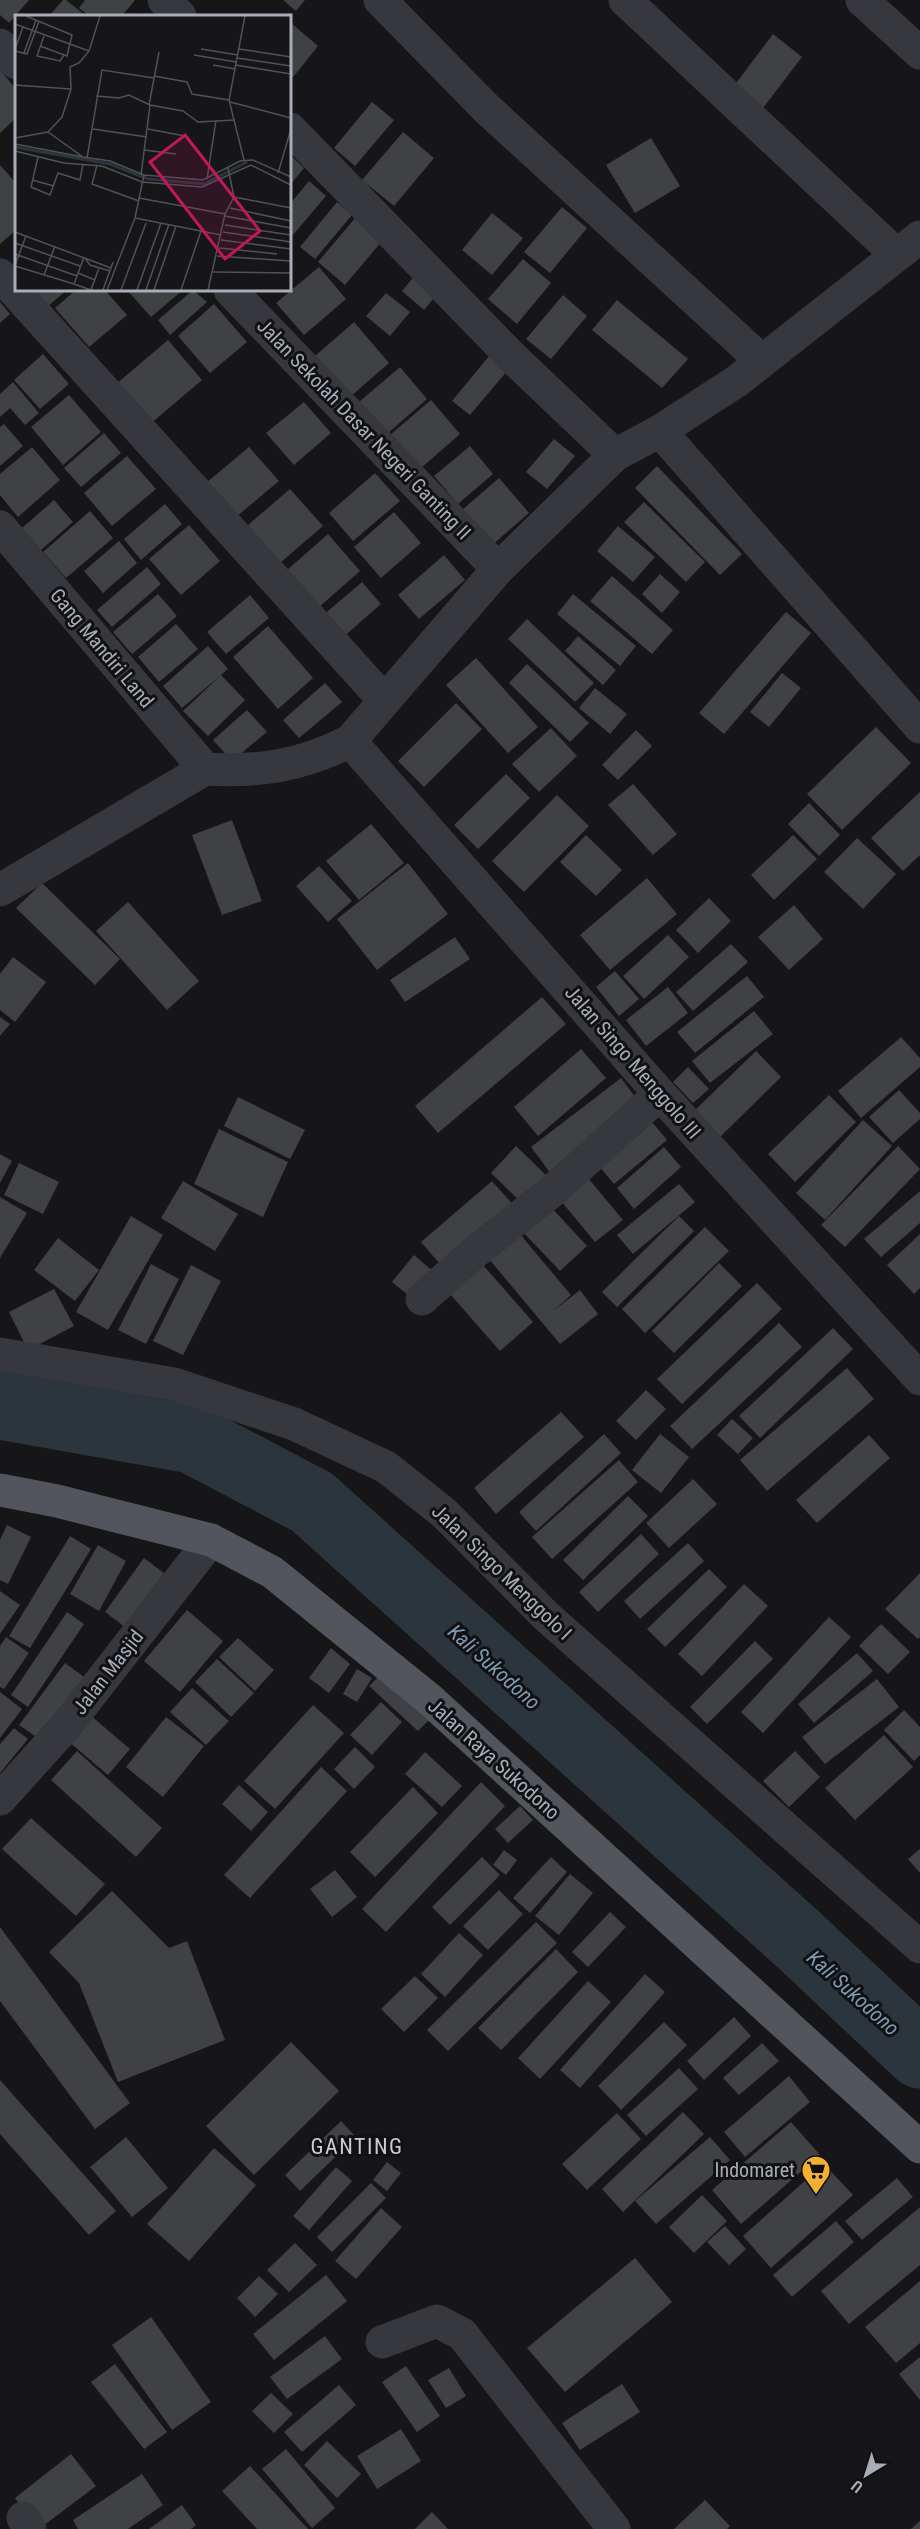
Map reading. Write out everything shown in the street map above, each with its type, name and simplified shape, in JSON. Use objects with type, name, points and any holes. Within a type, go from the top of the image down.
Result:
[{"type":"main road","name":"Jalan Raya Sukodono","points":[[0,1490],[57,1501],[211,1540],[272,1572],[428,1698],[920,2147]]},
{"type":"street","points":[[164,0],[179,15]]},
{"type":"street","points":[[380,0],[486,108],[762,361]]},
{"type":"street","points":[[0,890],[205,769],[241,771],[286,766],[323,755],[350,741],[498,569],[615,455],[660,431],[737,381],[909,246],[625,0]]},
{"type":"street","points":[[862,0],[920,53]]},
{"type":"street","points":[[0,45],[15,62]]},
{"type":"street","points":[[291,130],[512,357],[615,455]]},
{"type":"street","points":[[0,275],[384,700]]},
{"type":"street","name":"Jalan Sekolah Dasar Negeri Ganting II","points":[[231,291],[498,569]]},
{"type":"street","points":[[660,431],[920,727]]},
{"type":"street","name":"Gang Mandiri Land","points":[[0,527],[205,769]]},
{"type":"street","name":"Jalan Singo Menggolo III","points":[[350,741],[660,1094],[920,1379]]},
{"type":"street","points":[[422,1299],[475,1252],[551,1192],[660,1094]]},
{"type":"street","name":"Jalan Singo Menggolo I","points":[[0,1354],[174,1384],[294,1424],[386,1467],[444,1513],[546,1616],[920,1947]]},
{"type":"street","name":"Jalan Masjid","points":[[0,1799],[65,1727],[211,1540]]},
{"type":"street","points":[[382,2342],[436,2321],[462,2334],[614,2529]]},
{"type":"building","points":[[0,0],[29,0],[9,23],[0,15]]},
{"type":"building","points":[[63,0],[66,0],[85,15],[50,15]]},
{"type":"building","points":[[85,0],[135,0],[123,15],[88,15],[79,8]]},
{"type":"building","points":[[283,0],[305,0],[296,11]]},
{"type":"building","points":[[291,23],[318,46],[291,80]]},
{"type":"building","points":[[773,34],[802,57],[763,108],[734,86]]},
{"type":"building","points":[[0,70],[15,88],[15,119],[0,133]]},
{"type":"building","points":[[372,102],[394,120],[355,166],[334,148]]},
{"type":"building","points":[[403,132],[434,158],[394,206],[362,180]]},
{"type":"building","points":[[651,138],[680,186],[635,213],[606,165]]},
{"type":"building","points":[[291,156],[304,168],[291,184]]},
{"type":"building","points":[[0,165],[15,182],[15,231],[0,244]]},
{"type":"building","points":[[309,181],[326,196],[293,235],[291,234],[291,203]]},
{"type":"building","points":[[337,202],[352,215],[315,259],[300,247]]},
{"type":"building","points":[[562,207],[587,228],[550,273],[524,252]]},
{"type":"building","points":[[492,213],[523,238],[492,275],[462,250]]},
{"type":"building","points":[[356,217],[383,240],[345,285],[318,262]]},
{"type":"building","points":[[523,259],[551,283],[517,324],[488,299]]},
{"type":"building","points":[[319,267],[346,299],[304,335],[276,303]]},
{"type":"building","points":[[416,274],[439,292],[424,310],[402,291]]},
{"type":"building","points":[[33,291],[66,291],[47,307]]},
{"type":"building","points":[[75,291],[106,291],[127,315],[89,347],[55,308]]},
{"type":"building","points":[[128,291],[182,291],[151,317]]},
{"type":"building","points":[[192,291],[207,302],[170,335],[158,320]]},
{"type":"building","points":[[386,293],[410,312],[390,336],[366,316]]},
{"type":"building","points":[[563,295],[587,316],[551,359],[526,339]]},
{"type":"building","points":[[617,300],[688,359],[662,388],[592,330]]},
{"type":"building","points":[[0,302],[10,314],[0,323]]},
{"type":"building","points":[[214,304],[247,342],[210,373],[178,336]]},
{"type":"building","points":[[354,322],[389,363],[350,397],[315,356]]},
{"type":"building","points":[[168,340],[202,380],[149,425],[115,385]]},
{"type":"building","points":[[43,354],[69,384],[40,409],[14,380]]},
{"type":"building","points":[[490,355],[508,370],[470,415],[452,401]]},
{"type":"building","points":[[400,367],[427,399],[387,434],[359,402]]},
{"type":"building","points":[[13,382],[39,413],[25,425],[10,408],[0,417],[0,394]]},
{"type":"building","points":[[69,395],[101,432],[63,465],[31,427]]},
{"type":"building","points":[[431,400],[460,434],[420,469],[391,434]]},
{"type":"building","points":[[304,402],[331,433],[294,465],[266,433]]},
{"type":"building","points":[[4,424],[23,446],[0,466],[0,427]]},
{"type":"building","points":[[104,433],[121,453],[81,487],[64,468]]},
{"type":"building","points":[[554,439],[575,456],[547,489],[526,472]]},
{"type":"building","points":[[470,446],[493,474],[458,504],[434,476]]},
{"type":"building","points":[[32,447],[60,480],[18,517],[0,495],[0,474]]},
{"type":"building","points":[[249,447],[279,481],[236,517],[206,483]]},
{"type":"building","points":[[127,456],[156,489],[112,526],[84,493]]},
{"type":"building","points":[[657,466],[742,554],[720,575],[635,488]]},
{"type":"building","points":[[375,473],[400,501],[353,541],[329,513]]},
{"type":"building","points":[[499,478],[529,513],[492,545],[462,510]]},
{"type":"building","points":[[290,489],[323,526],[280,563],[248,525]]},
{"type":"building","points":[[54,500],[73,522],[41,550],[22,528]]},
{"type":"building","points":[[644,502],[705,562],[686,582],[624,522]]},
{"type":"building","points":[[165,504],[182,524],[141,560],[124,539]]},
{"type":"building","points":[[90,511],[113,538],[66,578],[43,552]]},
{"type":"building","points":[[394,512],[421,543],[381,578],[354,547]]},
{"type":"building","points":[[189,525],[220,561],[181,595],[149,559]]},
{"type":"building","points":[[618,526],[655,557],[633,582],[597,551]]},
{"type":"building","points":[[328,534],[360,571],[318,608],[286,571]]},
{"type":"building","points":[[119,541],[137,563],[103,593],[84,571]]},
{"type":"building","points":[[444,555],[465,580],[419,619],[398,595]]},
{"type":"building","points":[[147,567],[161,584],[112,627],[97,610]]},
{"type":"building","points":[[660,574],[680,592],[662,613],[642,594]]},
{"type":"building","points":[[612,576],[673,630],[652,654],[590,601]]},
{"type":"building","points":[[362,582],[381,604],[341,639],[321,617]]},
{"type":"building","points":[[158,594],[177,616],[132,654],[113,632]]},
{"type":"building","points":[[573,594],[636,646],[620,666],[557,614]]},
{"type":"building","points":[[250,595],[269,618],[226,654],[207,632]]},
{"type":"building","points":[[786,612],[811,633],[724,734],[699,713]]},
{"type":"building","points":[[527,619],[594,683],[575,702],[508,639]]},
{"type":"building","points":[[176,624],[198,649],[159,682],[138,657]]},
{"type":"building","points":[[268,626],[313,678],[278,709],[233,657]]},
{"type":"building","points":[[578,636],[616,670],[603,685],[565,651]]},
{"type":"building","points":[[208,646],[228,669],[182,708],[163,686]]},
{"type":"building","points":[[476,658],[538,727],[508,753],[446,685]]},
{"type":"building","points":[[527,664],[589,723],[570,742],[509,683]]},
{"type":"building","points":[[782,673],[801,688],[769,727],[750,712]]},
{"type":"building","points":[[221,675],[245,700],[208,736],[183,711]]},
{"type":"building","points":[[325,683],[342,702],[299,738],[283,720]]},
{"type":"building","points":[[595,688],[627,714],[610,734],[579,708]]},
{"type":"building","points":[[456,703],[482,729],[424,787],[398,761]]},
{"type":"building","points":[[247,710],[267,732],[232,761],[213,740]]},
{"type":"building","points":[[876,727],[911,763],[842,830],[807,794]]},
{"type":"building","points":[[551,728],[577,756],[539,792],[512,764]]},
{"type":"building","points":[[636,730],[652,746],[618,780],[602,765]]},
{"type":"building","points":[[506,774],[530,798],[478,849],[454,825]]},
{"type":"building","points":[[633,784],[677,834],[653,855],[608,805]]},
{"type":"building","points":[[920,792],[920,855],[903,871],[871,838]]},
{"type":"building","points":[[557,795],[589,826],[524,892],[492,861]]},
{"type":"building","points":[[809,803],[840,835],[819,856],[788,824]]},
{"type":"building","points":[[232,820],[262,901],[222,915],[192,835]]},
{"type":"building","points":[[371,824],[404,863],[359,900],[326,861]]},
{"type":"building","points":[[586,835],[622,870],[596,896],[560,862]]},
{"type":"building","points":[[793,835],[817,859],[774,900],[751,875]]},
{"type":"building","points":[[857,838],[896,874],[863,909],[824,872]]},
{"type":"building","points":[[408,863],[448,914],[377,970],[337,919]]},
{"type":"building","points":[[319,866],[352,901],[328,922],[296,886]]},
{"type":"building","points":[[647,878],[677,914],[610,970],[580,935]]},
{"type":"building","points":[[42,883],[120,959],[95,985],[16,908]]},
{"type":"building","points":[[709,898],[731,921],[698,953],[676,930]]},
{"type":"building","points":[[128,902],[199,981],[167,1010],[96,931]]},
{"type":"building","points":[[794,905],[823,939],[789,970],[758,937]]},
{"type":"building","points":[[668,935],[689,957],[644,999],[623,976]]},
{"type":"building","points":[[455,937],[470,959],[405,1002],[390,980]]},
{"type":"building","points":[[731,944],[748,962],[693,1011],[676,992]]},
{"type":"building","points":[[13,957],[46,982],[15,1022],[0,1010],[0,974]]},
{"type":"building","points":[[615,971],[639,999],[619,1016],[596,987]]},
{"type":"building","points":[[747,976],[764,997],[695,1053],[677,1032]]},
{"type":"building","points":[[668,987],[688,1013],[646,1046],[626,1020]]},
{"type":"building","points":[[542,997],[566,1024],[438,1133],[415,1106]]},
{"type":"building","points":[[754,1011],[773,1034],[710,1083],[692,1061]]},
{"type":"building","points":[[0,1017],[10,1024],[0,1036]]},
{"type":"building","points":[[901,1037],[920,1058],[920,1067],[861,1118],[838,1091]]},
{"type":"building","points":[[581,1049],[606,1078],[538,1136],[514,1107]]},
{"type":"building","points":[[756,1051],[781,1077],[719,1138],[693,1112]]},
{"type":"building","points":[[688,1067],[709,1089],[693,1103],[673,1082]]},
{"type":"building","points":[[621,1078],[641,1105],[551,1174],[531,1147]]},
{"type":"building","points":[[899,1090],[920,1113],[920,1119],[893,1143],[869,1117]]},
{"type":"building","points":[[829,1095],[856,1122],[795,1182],[768,1154]]},
{"type":"building","points":[[238,1097],[305,1130],[290,1159],[224,1126]]},
{"type":"building","points":[[863,1120],[892,1146],[825,1220],[796,1193]]},
{"type":"building","points":[[652,1122],[667,1140],[614,1184],[599,1166]]},
{"type":"building","points":[[219,1129],[288,1162],[263,1217],[194,1184]]},
{"type":"building","points":[[516,1146],[552,1181],[526,1207],[491,1173]]},
{"type":"building","points":[[898,1146],[920,1169],[845,1247],[821,1225]]},
{"type":"building","points":[[664,1147],[681,1167],[634,1209],[617,1188]]},
{"type":"building","points":[[0,1154],[12,1161],[0,1183]]},
{"type":"building","points":[[19,1163],[59,1182],[43,1214],[4,1195]]},
{"type":"building","points":[[588,1178],[623,1220],[595,1242],[561,1201]]},
{"type":"building","points":[[183,1181],[238,1214],[215,1251],[161,1218]]},
{"type":"building","points":[[492,1181],[517,1209],[445,1270],[421,1242]]},
{"type":"building","points":[[679,1184],[695,1202],[633,1254],[617,1235]]},
{"type":"building","points":[[920,1191],[920,1223],[881,1257],[864,1239]]},
{"type":"building","points":[[0,1197],[27,1213],[0,1258]]},
{"type":"building","points":[[550,1206],[587,1246],[560,1271],[522,1231]]},
{"type":"building","points":[[131,1216],[163,1235],[108,1330],[76,1312]]},
{"type":"building","points":[[679,1216],[694,1231],[617,1307],[602,1292]]},
{"type":"building","points":[[705,1227],[729,1251],[645,1333],[622,1309]]},
{"type":"building","points":[[519,1233],[571,1295],[553,1311],[580,1290],[598,1314],[560,1344],[489,1259]]},
{"type":"building","points":[[920,1234],[920,1288],[914,1294],[887,1265]]},
{"type":"building","points":[[58,1238],[99,1270],[75,1301],[34,1270]]},
{"type":"building","points":[[414,1255],[435,1273],[413,1299],[392,1282]]},
{"type":"building","points":[[719,1263],[742,1286],[674,1353],[652,1331]]},
{"type":"building","points":[[151,1264],[179,1279],[146,1344],[118,1330]]},
{"type":"building","points":[[191,1265],[221,1281],[183,1355],[153,1341]]},
{"type":"building","points":[[483,1265],[533,1322],[500,1351],[450,1294]]},
{"type":"building","points":[[757,1283],[782,1309],[682,1404],[657,1379]]},
{"type":"building","points":[[54,1289],[74,1326],[28,1350],[9,1312]]},
{"type":"building","points":[[779,1323],[802,1347],[692,1449],[670,1426]]},
{"type":"building","points":[[833,1328],[853,1349],[760,1438],[739,1416]]},
{"type":"building","points":[[847,1368],[874,1399],[767,1491],[740,1460]]},
{"type":"building","points":[[646,1390],[666,1409],[636,1440],[616,1421]]},
{"type":"building","points":[[561,1412],[584,1437],[496,1514],[474,1488]]},
{"type":"building","points":[[732,1419],[753,1438],[738,1454],[717,1435]]},
{"type":"building","points":[[604,1434],[621,1453],[536,1531],[519,1512]]},
{"type":"building","points":[[660,1434],[689,1457],[661,1493],[632,1470]]},
{"type":"building","points":[[869,1435],[890,1458],[817,1523],[796,1500]]},
{"type":"building","points":[[619,1460],[638,1482],[552,1559],[532,1537]]},
{"type":"building","points":[[693,1479],[717,1504],[669,1548],[646,1523]]},
{"type":"building","points":[[628,1496],[648,1516],[583,1580],[563,1560]]},
{"type":"building","points":[[7,1525],[31,1537],[8,1584],[0,1580],[0,1540]]},
{"type":"building","points":[[641,1534],[659,1554],[598,1612],[579,1592]]},
{"type":"building","points":[[70,1536],[91,1549],[30,1648],[9,1636]]},
{"type":"building","points":[[688,1543],[704,1561],[640,1619],[624,1601]]},
{"type":"building","points":[[98,1545],[126,1561],[99,1611],[70,1594]]},
{"type":"building","points":[[144,1558],[164,1573],[125,1627],[105,1612]]},
{"type":"building","points":[[709,1569],[727,1587],[665,1647],[647,1629]]},
{"type":"building","points":[[920,1573],[920,1637],[918,1639],[885,1609]]},
{"type":"building","points":[[744,1584],[768,1606],[702,1676],[678,1654]]},
{"type":"building","points":[[0,1591],[20,1605],[0,1634]]},
{"type":"building","points":[[187,1610],[223,1641],[180,1692],[144,1661]]},
{"type":"building","points":[[67,1612],[84,1624],[28,1707],[11,1695]]},
{"type":"building","points":[[829,1617],[851,1637],[763,1733],[741,1712]]},
{"type":"building","points":[[881,1624],[910,1652],[888,1674],[859,1646]]},
{"type":"building","points":[[6,1637],[29,1653],[4,1689],[0,1687],[0,1646]]},
{"type":"building","points":[[238,1638],[274,1670],[255,1691],[219,1657]]},
{"type":"building","points":[[755,1641],[773,1659],[707,1724],[690,1707]]},
{"type":"building","points":[[331,1648],[350,1664],[329,1693],[309,1678]]},
{"type":"building","points":[[857,1653],[873,1671],[814,1723],[798,1704]]},
{"type":"building","points":[[217,1659],[254,1693],[231,1717],[195,1682]]},
{"type":"building","points":[[65,1663],[87,1679],[42,1741],[19,1725]]},
{"type":"building","points":[[357,1669],[372,1678],[357,1702],[343,1694]]},
{"type":"building","points":[[381,1674],[430,1719],[418,1731],[369,1686]]},
{"type":"building","points":[[877,1679],[899,1707],[825,1764],[802,1737]]},
{"type":"building","points":[[192,1688],[229,1721],[206,1745],[170,1712]]},
{"type":"building","points":[[0,1692],[22,1709],[0,1738]]},
{"type":"building","points":[[381,1702],[402,1722],[372,1755],[350,1735]]},
{"type":"building","points":[[313,1705],[344,1733],[275,1809],[244,1781]]},
{"type":"building","points":[[904,1710],[920,1727],[920,1755],[914,1761],[884,1730]]},
{"type":"building","points":[[90,1715],[130,1749],[108,1775],[68,1741]]},
{"type":"building","points":[[166,1717],[204,1746],[163,1797],[126,1767]]},
{"type":"building","points":[[14,1728],[28,1739],[0,1773],[0,1744]]},
{"type":"building","points":[[884,1735],[913,1767],[855,1820],[825,1788]]},
{"type":"building","points":[[355,1747],[375,1767],[354,1789],[334,1769]]},
{"type":"building","points":[[77,1751],[162,1828],[136,1857],[51,1780]]},
{"type":"building","points":[[795,1751],[820,1777],[789,1807],[763,1781]]},
{"type":"building","points":[[425,1752],[462,1786],[442,1807],[405,1774]]},
{"type":"building","points":[[321,1767],[347,1791],[250,1898],[224,1875]]},
{"type":"building","points":[[481,1782],[505,1806],[386,1932],[362,1909]]},
{"type":"building","points":[[239,1785],[268,1812],[251,1831],[222,1804]]},
{"type":"building","points":[[413,1787],[438,1813],[375,1877],[350,1852]]},
{"type":"building","points":[[520,1806],[533,1820],[508,1843],[495,1829]]},
{"type":"building","points":[[31,1818],[105,1884],[76,1916],[2,1849]]},
{"type":"building","points":[[920,1849],[920,1873],[908,1859]]},
{"type":"building","points":[[504,1850],[517,1860],[506,1875],[493,1865]]},
{"type":"building","points":[[482,1857],[500,1875],[450,1925],[432,1907]]},
{"type":"building","points":[[551,1857],[567,1872],[530,1913],[513,1898]]},
{"type":"building","points":[[335,1870],[357,1897],[332,1917],[310,1889]]},
{"type":"building","points":[[570,1874],[593,1893],[559,1935],[535,1916]]},
{"type":"building","points":[[499,1890],[523,1914],[488,1950],[463,1926]]},
{"type":"building","points":[[112,1891],[169,1948],[187,1941],[225,2040],[118,2082],[79,1983],[49,1952]]},
{"type":"building","points":[[610,1912],[626,1927],[588,1967],[572,1952]]},
{"type":"building","points":[[536,1922],[557,1943],[448,2051],[427,2030]]},
{"type":"building","points":[[0,1927],[130,2103],[95,2129],[0,2001]]},
{"type":"building","points":[[459,1933],[483,1955],[445,1997],[421,1974]]},
{"type":"building","points":[[556,1949],[578,1972],[501,2050],[478,2028]]},
{"type":"building","points":[[645,1974],[665,1992],[580,2088],[560,2070]]},
{"type":"building","points":[[415,1976],[438,1998],[404,2032],[381,2009]]},
{"type":"building","points":[[588,1981],[611,2002],[540,2079],[518,2058]]},
{"type":"building","points":[[734,2017],[751,2036],[704,2080],[687,2061]]},
{"type":"building","points":[[664,2022],[687,2045],[621,2110],[598,2086]]},
{"type":"building","points":[[291,2042],[339,2091],[254,2175],[206,2126]]},
{"type":"building","points":[[762,2043],[779,2061],[739,2095],[723,2078]]},
{"type":"building","points":[[679,2068],[698,2089],[646,2136],[627,2115]]},
{"type":"building","points":[[789,2076],[810,2102],[745,2157],[724,2132]]},
{"type":"building","points":[[0,2080],[116,2211],[89,2235],[0,2134]]},
{"type":"building","points":[[683,2112],[704,2134],[623,2212],[602,2189]]},
{"type":"building","points":[[617,2113],[641,2139],[587,2190],[562,2164]]},
{"type":"building","points":[[341,2121],[356,2137],[300,2191],[285,2175]]},
{"type":"building","points":[[791,2122],[820,2155],[741,2224],[712,2190]]},
{"type":"building","points":[[126,2137],[168,2188],[132,2217],[90,2167]]},
{"type":"building","points":[[710,2137],[730,2160],[656,2224],[635,2201]]},
{"type":"building","points":[[214,2148],[256,2185],[189,2261],[147,2224]]},
{"type":"building","points":[[387,2162],[401,2173],[387,2191],[373,2180]]},
{"type":"building","points":[[824,2164],[853,2195],[771,2268],[743,2236]]},
{"type":"building","points":[[336,2167],[352,2181],[309,2230],[293,2216]]},
{"type":"building","points":[[897,2178],[913,2197],[862,2240],[845,2221]]},
{"type":"building","points":[[371,2183],[386,2198],[332,2252],[317,2237]]},
{"type":"building","points":[[702,2195],[727,2221],[694,2253],[669,2227]]},
{"type":"building","points":[[920,2207],[920,2265],[849,2324],[821,2291]]},
{"type":"building","points":[[381,2208],[402,2227],[356,2279],[335,2261]]},
{"type":"building","points":[[836,2221],[854,2242],[792,2297],[773,2275]]},
{"type":"building","points":[[725,2226],[746,2249],[729,2265],[707,2242]]},
{"type":"building","points":[[295,2243],[317,2265],[289,2292],[267,2270]]},
{"type":"building","points":[[635,2258],[672,2302],[565,2392],[527,2348]]},
{"type":"building","points":[[326,2275],[347,2301],[274,2360],[253,2334]]},
{"type":"building","points":[[259,2276],[278,2294],[255,2317],[237,2298]]},
{"type":"building","points":[[920,2281],[920,2343],[896,2363],[865,2327]]},
{"type":"building","points":[[151,2317],[211,2402],[172,2430],[112,2345]]},
{"type":"building","points":[[325,2336],[342,2359],[287,2399],[270,2377]]},
{"type":"building","points":[[920,2357],[920,2400],[899,2374]]},
{"type":"building","points":[[115,2364],[167,2432],[144,2449],[91,2382]]},
{"type":"building","points":[[406,2366],[440,2416],[417,2432],[382,2382]]},
{"type":"building","points":[[449,2368],[466,2396],[446,2408],[428,2380]]},
{"type":"building","points":[[622,2384],[640,2412],[580,2450],[562,2423]]},
{"type":"building","points":[[339,2385],[356,2405],[302,2452],[284,2432]]},
{"type":"building","points":[[271,2393],[293,2414],[274,2433],[252,2411]]},
{"type":"building","points":[[401,2429],[421,2461],[377,2489],[357,2456]]},
{"type":"building","points":[[327,2441],[361,2474],[337,2498],[304,2465]]},
{"type":"building","points":[[286,2449],[335,2508],[312,2528],[262,2469]]},
{"type":"building","points":[[71,2454],[96,2486],[39,2529],[15,2498]]},
{"type":"building","points":[[250,2466],[308,2529],[257,2529],[222,2491]]},
{"type":"building","points":[[142,2474],[163,2505],[128,2529],[78,2529],[73,2520]]},
{"type":"building","points":[[705,2500],[730,2526],[727,2529],[674,2529]]},
{"type":"building","points":[[182,2505],[196,2525],[191,2529],[149,2529]]},
{"type":"building","points":[[432,2512],[448,2529],[415,2529]]},
{"type":"building","points":[[920,2521],[920,2529],[911,2529]]},
{"type":"waterway","name":"Kali Sukodono","points":[[0,1405],[192,1439],[312,1502],[800,1941],[920,2054]]},
{"type":"place","name":"Indomaret","points":[[816,2196]]},
{"type":"district","name":"GANTING","points":[[357,2146]]}]
